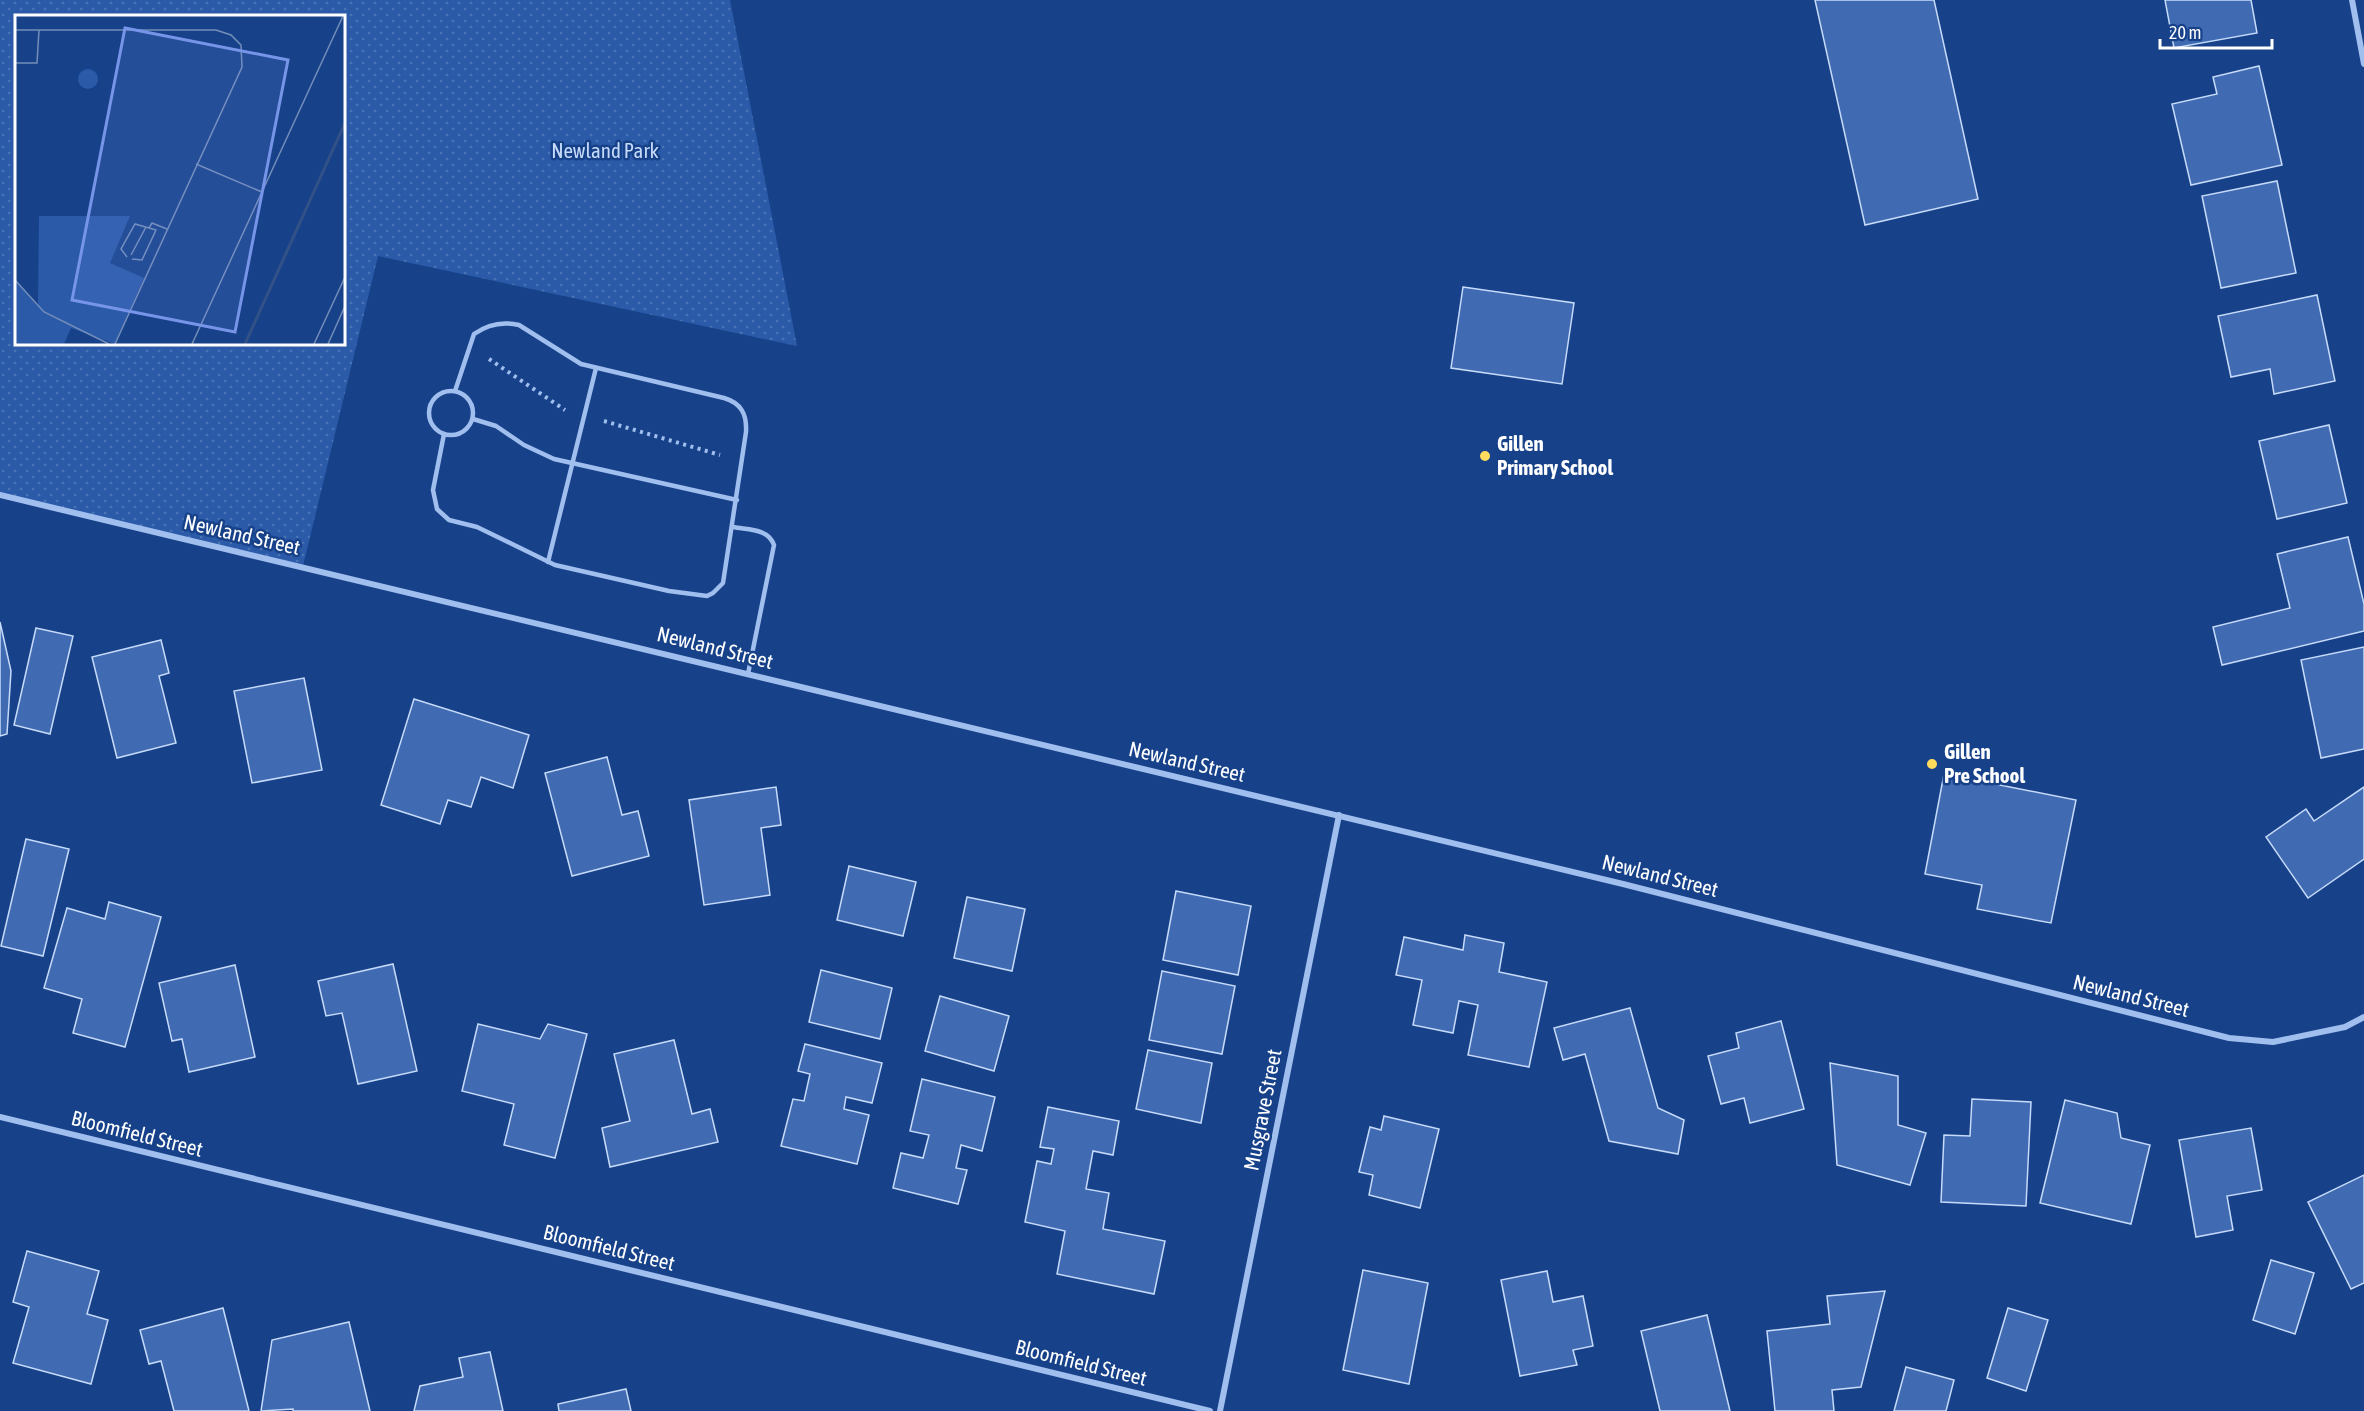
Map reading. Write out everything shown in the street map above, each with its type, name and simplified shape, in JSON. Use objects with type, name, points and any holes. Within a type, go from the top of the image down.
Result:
[{"type":"street","points":[[2352,0],[2364,64]]},
{"type":"street","name":"Newland Street","points":[[0,495],[1623,884],[2229,1038],[2273,1042],[2345,1027],[2364,1017]]},
{"type":"street","name":"Musgrave Street","points":[[1220,1411],[1339,815]]},
{"type":"street","name":"Bloomfield Street","points":[[0,1117],[1210,1411]]},
{"type":"lane","points":[[444,434],[432,490],[437,509],[449,520],[495,535],[548,562],[669,591],[707,596],[723,583],[747,424],[738,404],[724,398],[581,364],[519,325],[500,322],[489,325],[474,334],[455,391]]},
{"type":"lane","points":[[548,562],[596,368]]},
{"type":"lane","points":[[455,391],[462,394],[472,405],[472,419],[465,431],[458,435],[444,434],[432,423],[429,416],[430,407],[439,394],[455,391]]},
{"type":"lane","points":[[472,419],[496,426],[541,454],[573,464],[737,500]]},
{"type":"lane","points":[[733,527],[764,533],[769,536],[774,545],[748,674]]},
{"type":"green space","name":"Newland Park","points":[[0,0],[730,0],[797,346],[378,256],[303,566],[0,495]]},
{"type":"building","points":[[1815,0],[1934,0],[1978,199],[1865,225]]},
{"type":"building","points":[[2165,0],[2251,0],[2257,33],[2174,48]]},
{"type":"building","points":[[2259,66],[2282,165],[2191,185],[2172,104],[2217,94],[2213,77]]},
{"type":"building","points":[[2277,181],[2296,273],[2221,288],[2202,196]]},
{"type":"building","points":[[1463,287],[1574,303],[1562,384],[1451,368]]},
{"type":"building","points":[[2317,295],[2335,381],[2274,394],[2270,369],[2231,377],[2218,316]]},
{"type":"building","points":[[2329,425],[2347,503],[2277,519],[2259,441]]},
{"type":"building","points":[[2348,537],[2364,604],[2364,631],[2222,665],[2213,627],[2290,608],[2277,554]]},
{"type":"building","points":[[0,622],[11,671],[7,734],[0,736]]},
{"type":"building","points":[[36,628],[73,636],[50,734],[14,725]]},
{"type":"building","points":[[161,640],[169,673],[159,676],[176,743],[117,758],[92,657]]},
{"type":"building","points":[[2364,647],[2364,749],[2321,758],[2301,660]]},
{"type":"building","points":[[304,678],[322,770],[252,783],[234,691]]},
{"type":"building","points":[[414,699],[529,735],[513,788],[481,777],[471,807],[448,800],[440,824],[381,805]]},
{"type":"building","points":[[607,757],[622,815],[638,811],[649,856],[572,876],[545,773]]},
{"type":"building","name":"Gillen Pre School","points":[[1944,774],[2076,800],[2051,923],[1977,909],[1982,885],[1925,874]]},
{"type":"building","points":[[776,787],[781,825],[761,828],[770,895],[704,905],[689,800]]},
{"type":"building","points":[[2364,787],[2364,859],[2308,898],[2266,837],[2306,809],[2314,821]]},
{"type":"building","points":[[26,839],[69,849],[43,956],[1,946]]},
{"type":"building","points":[[849,866],[916,882],[903,936],[837,920]]},
{"type":"building","points":[[1176,891],[1251,906],[1238,975],[1163,960]]},
{"type":"building","points":[[967,897],[1025,909],[1012,971],[954,958]]},
{"type":"building","points":[[109,902],[161,917],[125,1047],[73,1033],[82,999],[44,988],[67,908],[105,919]]},
{"type":"building","points":[[1465,935],[1504,943],[1499,972],[1547,982],[1529,1067],[1468,1055],[1478,1005],[1459,1001],[1453,1033],[1413,1025],[1422,980],[1396,975],[1404,937],[1463,950]]},
{"type":"building","points":[[393,964],[417,1071],[358,1084],[342,1013],[326,1016],[318,981]]},
{"type":"building","points":[[235,965],[255,1057],[189,1072],[182,1039],[172,1041],[159,983]]},
{"type":"building","points":[[821,970],[892,988],[880,1039],[809,1022]]},
{"type":"building","points":[[1162,971],[1235,986],[1222,1054],[1149,1040]]},
{"type":"building","points":[[940,996],[1009,1016],[994,1071],[925,1051]]},
{"type":"building","points":[[1630,1008],[1658,1108],[1684,1120],[1678,1154],[1609,1141],[1585,1054],[1563,1060],[1554,1028]]},
{"type":"building","points":[[1781,1021],[1804,1109],[1750,1123],[1744,1098],[1721,1104],[1708,1056],[1739,1048],[1736,1033]]},
{"type":"building","points":[[478,1024],[540,1039],[548,1024],[587,1034],[555,1158],[504,1145],[514,1104],[462,1091]]},
{"type":"building","points":[[674,1040],[692,1114],[710,1109],[718,1142],[610,1167],[602,1128],[630,1121],[614,1054]]},
{"type":"building","points":[[805,1044],[882,1063],[872,1103],[846,1097],[844,1109],[869,1115],[857,1164],[781,1146],[793,1099],[804,1101],[810,1074],[798,1071]]},
{"type":"building","points":[[1148,1050],[1212,1063],[1201,1123],[1136,1109]]},
{"type":"building","points":[[1830,1063],[1898,1076],[1898,1125],[1926,1133],[1910,1185],[1837,1165]]},
{"type":"building","points":[[922,1079],[995,1097],[982,1151],[961,1145],[956,1168],[967,1170],[958,1204],[893,1188],[901,1153],[923,1158],[929,1135],[910,1131]]},
{"type":"building","points":[[1972,1099],[2031,1102],[2026,1206],[1941,1202],[1944,1135],[1970,1136]]},
{"type":"building","points":[[2065,1100],[2117,1113],[2121,1138],[2150,1145],[2131,1224],[2040,1203]]},
{"type":"building","points":[[1048,1107],[1119,1121],[1113,1155],[1093,1151],[1086,1189],[1109,1193],[1103,1229],[1165,1241],[1154,1294],[1057,1274],[1065,1231],[1025,1222],[1037,1161],[1051,1164],[1054,1149],[1040,1147]]},
{"type":"building","points":[[1384,1116],[1439,1129],[1420,1208],[1369,1195],[1373,1175],[1359,1172],[1370,1127],[1381,1130]]},
{"type":"building","points":[[2251,1128],[2262,1190],[2227,1196],[2233,1230],[2196,1237],[2179,1140]]},
{"type":"building","points":[[2364,1175],[2364,1283],[2351,1289],[2308,1202]]},
{"type":"building","points":[[27,1251],[99,1271],[87,1314],[108,1320],[91,1384],[13,1363],[29,1307],[13,1302]]},
{"type":"building","points":[[2271,1260],[2314,1273],[2295,1334],[2253,1320]]},
{"type":"building","points":[[1363,1270],[1428,1283],[1409,1384],[1343,1370]]},
{"type":"building","points":[[1547,1271],[1553,1302],[1583,1296],[1593,1346],[1573,1350],[1577,1365],[1520,1376],[1501,1280]]},
{"type":"building","points":[[1885,1291],[1861,1387],[1832,1390],[1834,1411],[1775,1411],[1767,1331],[1830,1324],[1827,1296]]},
{"type":"building","points":[[223,1308],[249,1411],[174,1411],[161,1361],[149,1364],[140,1330]]},
{"type":"building","points":[[2008,1308],[2048,1320],[2026,1391],[1987,1378]]},
{"type":"building","points":[[1707,1315],[1730,1411],[1660,1411],[1641,1331]]},
{"type":"building","points":[[349,1322],[370,1411],[293,1411],[293,1409],[261,1411],[272,1340]]},
{"type":"building","points":[[490,1352],[503,1411],[414,1411],[420,1386],[463,1377],[459,1358]]},
{"type":"building","points":[[1906,1367],[1954,1380],[1946,1411],[1894,1411]]},
{"type":"building","points":[[626,1389],[631,1411],[559,1411],[558,1404]]},
{"type":"place","name":"Gillen Primary School","points":[[1485,456]]},
{"type":"place","name":"Gillen Pre School","points":[[1932,764]]}]
